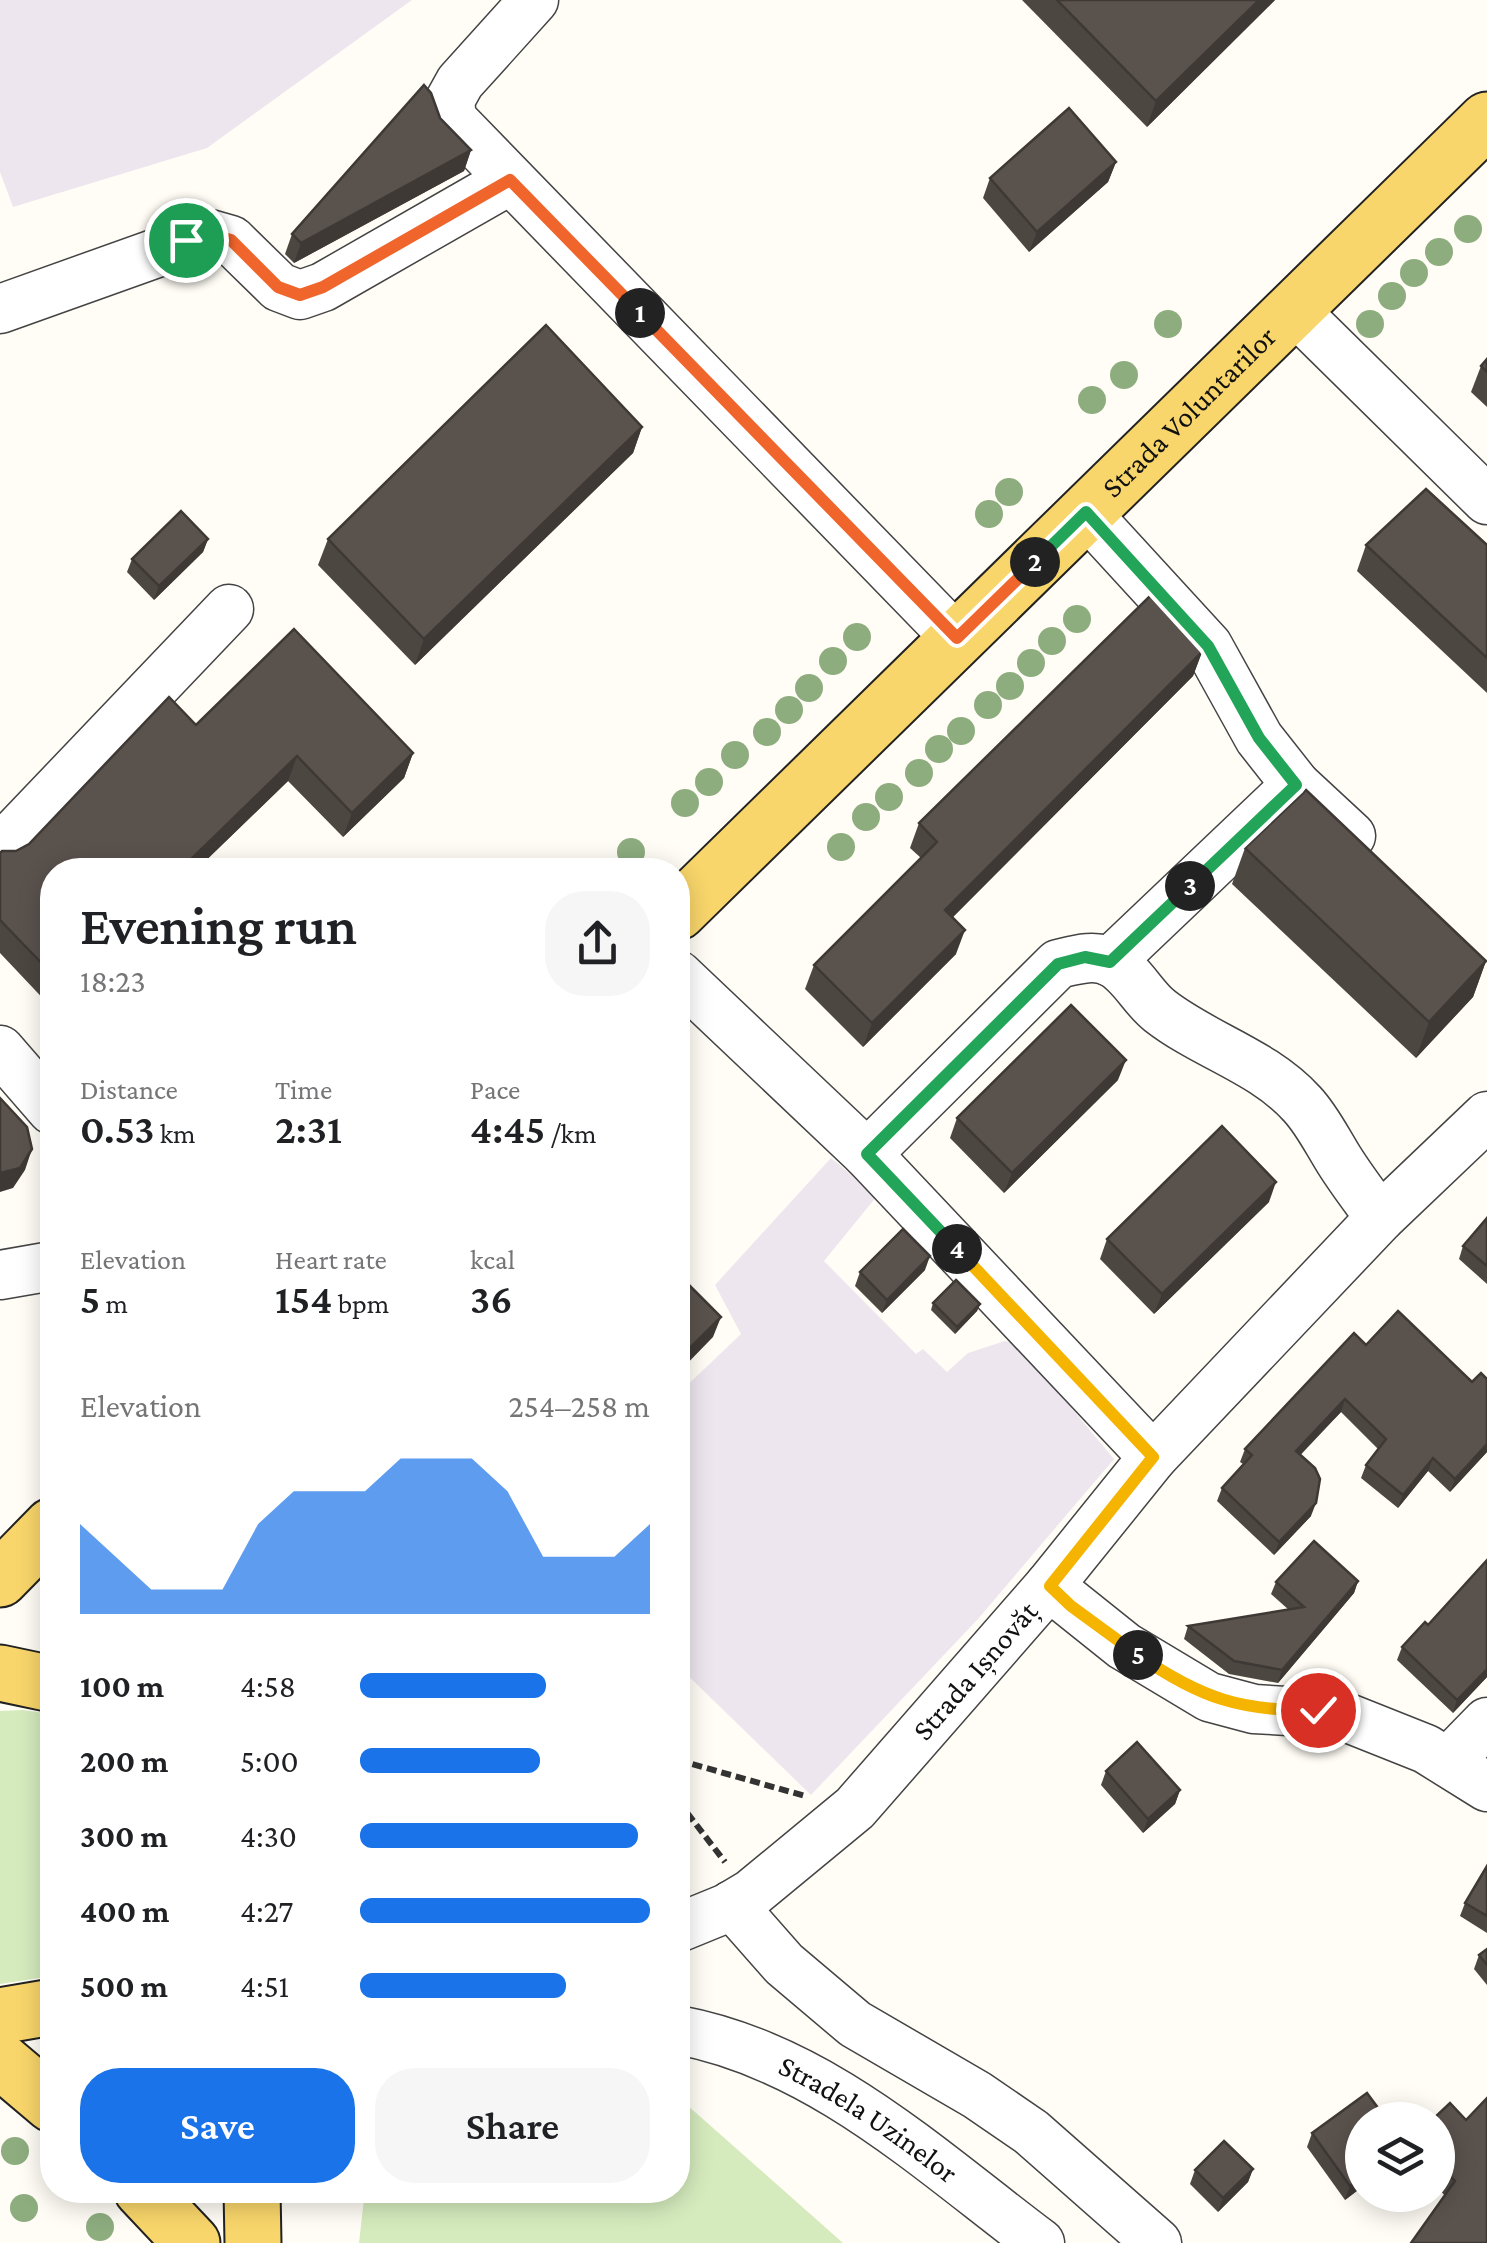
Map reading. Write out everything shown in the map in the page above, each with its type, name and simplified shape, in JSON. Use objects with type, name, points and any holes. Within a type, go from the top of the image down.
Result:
[{"type":"main road","name":"Strada Voluntarilor","points":[[690,900],[1487,120]]},
{"type":"main road","points":[[0,1579],[40,1538]]},
{"type":"main road","points":[[0,1673],[40,1681]]},
{"type":"main road","points":[[0,2016],[40,2009]]},
{"type":"main road","points":[[0,2060],[40,2094]]},
{"type":"main road","points":[[154,2203],[192,2243]]},
{"type":"main road","points":[[252,2203],[253,2243]]},
{"type":"street","points":[[534,0],[460,82],[450,100],[452,120],[957,638]]},
{"type":"street","points":[[0,309],[210,234],[231,240],[278,287],[300,295],[323,287],[510,180]]},
{"type":"street","points":[[1293,309],[1487,500]]},
{"type":"street","points":[[1086,512],[1208,646],[1259,738],[1296,785],[1378,861]]},
{"type":"street","points":[[0,849],[229,608]]},
{"type":"street","points":[[1110,962],[1296,785]]},
{"type":"street","points":[[867,1154],[1058,964],[1085,957],[1110,962],[1136,983],[1157,1009],[1286,1087],[1319,1125],[1351,1180],[1380,1218]]},
{"type":"street","points":[[690,986],[867,1154],[1153,1457]]},
{"type":"street","points":[[0,1050],[40,1096]]},
{"type":"street","name":"Strada Ișnovăț","points":[[690,1923],[742,1899],[855,1808],[1050,1586],[1153,1457],[1380,1218],[1487,1116]]},
{"type":"street","points":[[0,1275],[40,1268]]},
{"type":"street","points":[[1050,1586],[1124,1646],[1209,1696],[1271,1711],[1318,1710],[1338,1714],[1468,1774],[1487,1722]]},
{"type":"street","points":[[742,1899],[784,1964],[828,2002],[856,2024],[977,2094],[1030,2132],[1158,2243]]},
{"type":"street","name":"Stradela Uzinelor","points":[[690,2033],[746,2047],[784,2063],[844,2097],[1040,2243]]},
{"type":"path","points":[[690,1763],[782,1792],[855,1808]]},
{"type":"path","points":[[690,1819],[742,1899]]},
{"type":"shaded area","points":[[0,0],[412,0],[207,148],[13,207],[0,172]]},
{"type":"shaded area","points":[[831,1158],[877,1196],[824,1261],[916,1354],[923,1349],[947,1372],[968,1353],[1005,1341],[1018,1344],[1114,1459],[978,1619],[811,1795],[690,1678],[690,1383],[741,1334],[715,1285]]},
{"type":"green space","points":[[0,1711],[40,1712],[40,1978],[0,1984]]},
{"type":"green space","points":[[690,2108],[843,2243],[359,2243],[364,2203],[690,2203]]},
{"type":"building","points":[[1057,0],[1259,0],[1156,101]]},
{"type":"building","points":[[424,85],[440,118],[471,150],[301,243],[292,234]]},
{"type":"building","points":[[1069,108],[1116,162],[1037,232],[990,178]]},
{"type":"building","points":[[546,325],[642,427],[424,639],[328,539]]},
{"type":"building","points":[[1426,489],[1487,545],[1487,658],[1366,545]]},
{"type":"building","points":[[181,511],[208,539],[159,586],[132,559]]},
{"type":"building","points":[[1153,593],[1202,652],[945,910],[965,930],[872,1023],[814,965],[937,842],[919,823]]},
{"type":"building","points":[[294,629],[413,753],[352,813],[297,756],[192,858],[40,858],[40,962],[0,920],[0,853],[29,844],[169,697],[196,725]]},
{"type":"building","points":[[1306,790],[1486,961],[1429,1022],[1245,848]]},
{"type":"building","points":[[1071,1005],[1126,1060],[1012,1173],[957,1118]]},
{"type":"building","points":[[0,1098],[27,1127],[32,1149],[20,1168],[0,1173]]},
{"type":"building","points":[[1222,1126],[1276,1182],[1162,1294],[1107,1239]]},
{"type":"building","points":[[1487,1218],[1487,1266],[1463,1246]]},
{"type":"building","points":[[903,1229],[930,1256],[887,1300],[860,1272]]},
{"type":"building","points":[[956,1280],[980,1304],[957,1327],[933,1303]]},
{"type":"building","points":[[690,1286],[721,1317],[690,1348]]},
{"type":"building","points":[[1398,1311],[1472,1382],[1481,1373],[1487,1379],[1487,1444],[1455,1479],[1433,1458],[1403,1495],[1366,1465],[1386,1439],[1345,1399],[1296,1451],[1315,1468],[1320,1479],[1316,1503],[1279,1542],[1222,1488],[1252,1455],[1245,1449],[1354,1333],[1366,1345]]},
{"type":"building","points":[[1314,1541],[1358,1581],[1282,1670],[1234,1661],[1188,1626],[1304,1607],[1276,1582]]},
{"type":"building","points":[[1487,1560],[1487,1669],[1457,1700],[1402,1647],[1425,1622],[1428,1625]]},
{"type":"building","points":[[1137,1742],[1180,1790],[1148,1819],[1106,1771]]},
{"type":"building","points":[[1487,1866],[1487,1916],[1465,1903]]},
{"type":"building","points":[[1487,1949],[1487,1965],[1479,1955]]},
{"type":"building","points":[[1367,2093],[1374,2102],[1355,2102]]},
{"type":"building","points":[[1487,2098],[1487,2243],[1411,2243],[1433,2212],[1455,2212],[1455,2108],[1466,2120]]},
{"type":"building","points":[[1345,2109],[1345,2179],[1312,2133]]},
{"type":"building","points":[[1224,2141],[1253,2169],[1223,2198],[1195,2170]]},
{"type":"route","points":[[186,240],[210,234],[231,240],[278,287],[300,295],[323,287],[510,180],[957,638],[1086,512],[1208,646],[1259,738],[1296,785],[1110,962],[1085,957],[1058,964],[867,1154],[1153,1457],[1050,1586],[1144,1660],[1209,1696],[1254,1709],[1318,1710]]}]
